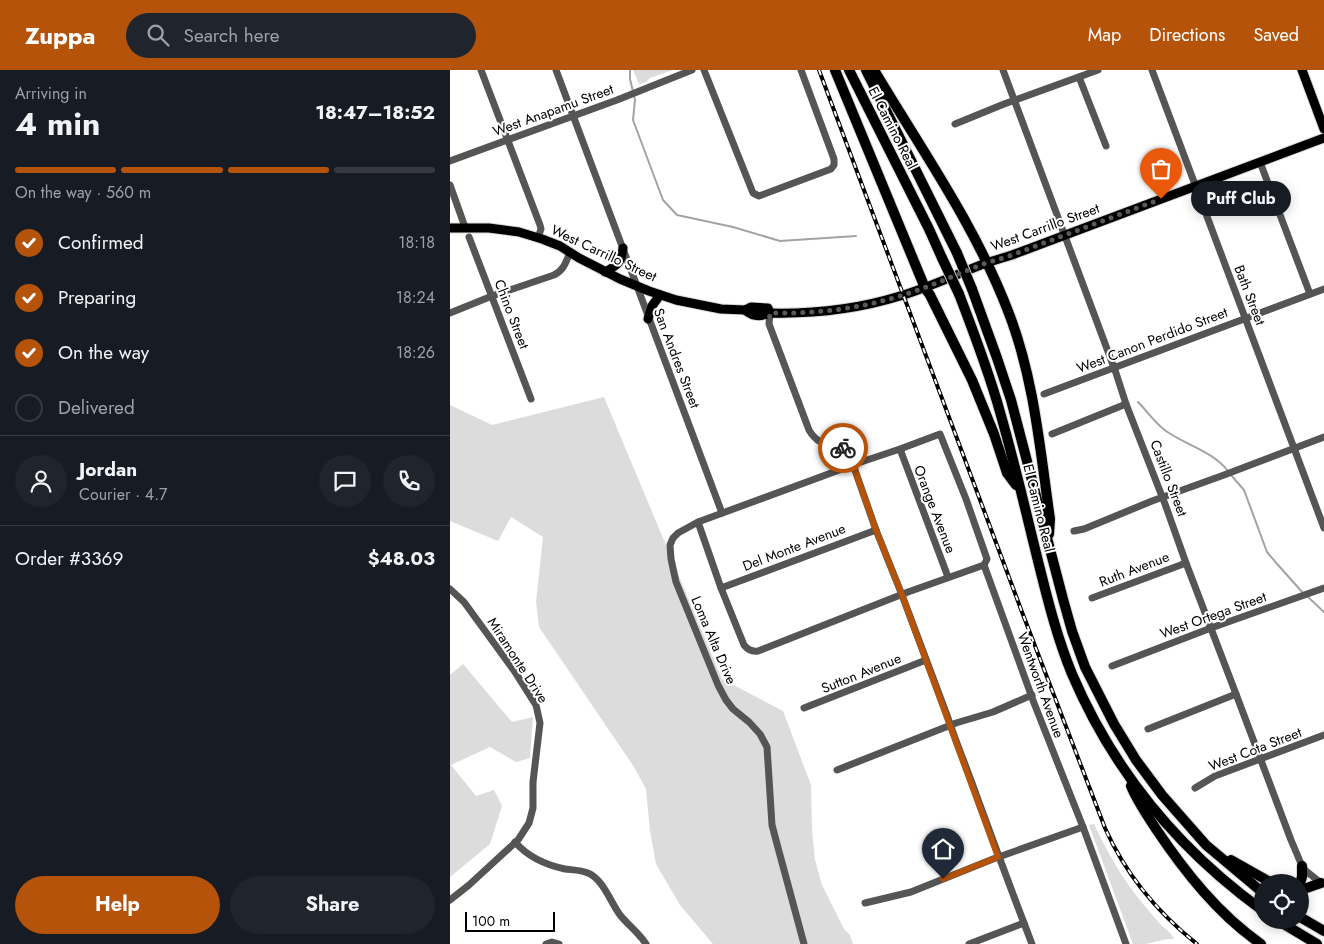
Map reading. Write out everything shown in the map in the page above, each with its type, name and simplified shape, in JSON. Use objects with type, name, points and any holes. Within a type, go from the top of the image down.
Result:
[{"type":"highway","points":[[835,70],[925,288],[972,380],[1008,473],[1020,491]]},
{"type":"highway","name":"El Camino Real","points":[[849,70],[929,228],[959,294],[979,346],[1000,411],[1052,618],[1072,674],[1091,714],[1125,771],[1156,813],[1201,860],[1254,903]]},
{"type":"highway","name":"El Camino Real","points":[[866,70],[957,252],[972,288],[998,358],[1011,400],[1072,631],[1085,667],[1100,699],[1136,760],[1162,795],[1206,845],[1254,885]]},
{"type":"highway","points":[[874,70],[944,184],[988,262],[1014,326],[1029,385],[1050,519],[1048,545]]},
{"type":"highway","points":[[1125,771],[1136,798],[1183,866],[1231,920],[1242,931],[1261,944]]},
{"type":"highway","points":[[1206,845],[1256,874]]},
{"type":"highway","points":[[1302,866],[1302,874]]},
{"type":"highway","points":[[1309,887],[1323,884]]},
{"type":"highway","points":[[1309,922],[1324,931]]},
{"type":"highway","points":[[1292,929],[1317,944]]},
{"type":"main road","points":[[1302,70],[1324,129]]},
{"type":"main road","name":"West Carrillo Street","points":[[450,228],[465,227],[505,230],[538,238],[560,246],[605,272],[636,286],[676,300],[713,308],[745,310],[751,307],[760,307],[768,308],[770,313],[806,313],[857,307],[925,288],[988,262],[1012,255],[1324,138]]},
{"type":"main road","points":[[605,272],[617,266],[622,257],[623,248]]},
{"type":"main road","points":[[648,319],[652,306],[660,295]]},
{"type":"street","points":[[481,70],[540,226],[538,238]]},
{"type":"street","name":"San Andres Street","points":[[556,70],[722,513]]},
{"type":"street","name":"West Anapamu Street","points":[[450,161],[692,70]]},
{"type":"street","points":[[704,70],[753,193],[755,195],[762,195],[831,169],[834,163],[801,70]]},
{"type":"street","name":"Castillo Street","points":[[1003,70],[1114,367],[1126,404],[1294,847],[1302,866],[1323,884]]},
{"type":"street","points":[[955,124],[1098,70]]},
{"type":"street","name":"Bath Street","points":[[1152,70],[1324,528]]},
{"type":"street","points":[[1080,77],[1106,146]]},
{"type":"street","points":[[1260,162],[1310,294]]},
{"type":"street","points":[[450,185],[465,227]]},
{"type":"street","name":"Chino Street","points":[[469,238],[530,398]]},
{"type":"street","points":[[450,313],[558,273],[564,266],[570,252]]},
{"type":"street","name":"West Canon Perdido Street","points":[[1044,394],[1324,289]]},
{"type":"street","points":[[770,313],[769,324],[809,430],[820,443],[843,448],[850,456],[1032,944]]},
{"type":"street","points":[[1052,434],[1126,404]]},
{"type":"street","name":"Wentworth Avenue","points":[[900,449],[940,434],[978,532],[987,559],[984,565],[1126,944]]},
{"type":"street","points":[[1074,531],[1084,529],[1324,437]]},
{"type":"street","points":[[900,449],[698,522],[744,645],[748,650],[755,652],[984,565]]},
{"type":"street","name":"Orange Avenue","points":[[900,449],[948,578]]},
{"type":"street","name":"Loma Alta Drive","points":[[698,522],[678,533],[673,538],[670,545],[670,559],[673,572],[718,685],[726,700],[760,734],[766,747],[772,825],[804,944]]},
{"type":"street","name":"Del Monte Avenue","points":[[722,588],[876,530]]},
{"type":"street","name":"Ruth Avenue","points":[[1092,598],[1186,564]]},
{"type":"street","name":"West Ortega Street","points":[[1112,666],[1324,588]]},
{"type":"street","name":"Miramonte Drive","points":[[450,589],[464,602],[507,660],[536,705],[540,730],[533,782],[533,808],[529,823],[523,834],[515,842],[450,900]]},
{"type":"street","name":"Sutton Avenue","points":[[804,708],[926,660]]},
{"type":"street","points":[[1148,729],[1236,694]]},
{"type":"street","points":[[837,770],[950,726],[993,712],[1032,695]]},
{"type":"street","name":"West Cota Street","points":[[1195,788],[1215,776],[1324,735]]},
{"type":"street","points":[[865,903],[911,892],[998,857],[1083,827]]},
{"type":"street","points":[[515,842],[527,854],[549,865],[583,871],[593,876],[601,884],[619,914],[646,944]]},
{"type":"street","points":[[969,944],[1024,923]]},
{"type":"street","points":[[546,944],[552,942],[559,944]]},
{"type":"shaded area","points":[[633,70],[673,70],[639,84]]},
{"type":"shaded area","points":[[604,397],[722,679],[783,711],[811,785],[815,860],[822,885],[844,929],[850,935],[853,944],[713,944],[680,905],[656,864],[650,831],[646,789],[634,767],[539,627],[536,602],[543,537],[511,517],[498,541],[450,521],[450,405],[492,425]]},
{"type":"shaded area","points":[[463,664],[512,722],[533,717],[530,758],[516,762],[490,747],[451,765],[476,796],[494,790],[502,806],[490,844],[450,877],[450,675]]},
{"type":"shaded area","points":[[1094,824],[1122,876],[1143,904],[1174,939],[1146,944],[1133,944],[1089,825]]},
{"type":"waterway","points":[[630,70],[635,100],[633,120],[663,200],[677,215],[733,227],[780,241],[856,236]]},
{"type":"waterway","points":[[1138,402],[1165,430],[1208,454],[1228,471]]},
{"type":"waterway","points":[[1231,475],[1244,490],[1267,552],[1303,593]]},
{"type":"waterway","points":[[1307,596],[1324,612]]},
{"type":"railway","points":[[819,70],[1105,828],[1122,861],[1144,891],[1156,906],[1197,944]]},
{"type":"way so far","points":[[843,448],[820,443],[812,436],[769,324],[770,313],[806,313],[835,310],[899,296],[925,288],[988,262],[1012,255],[1161,199]]},
{"type":"place","name":"Puff Club","points":[[1161,199]]},
{"type":"route","points":[[843,448],[850,456],[998,857],[943,879]]}]
